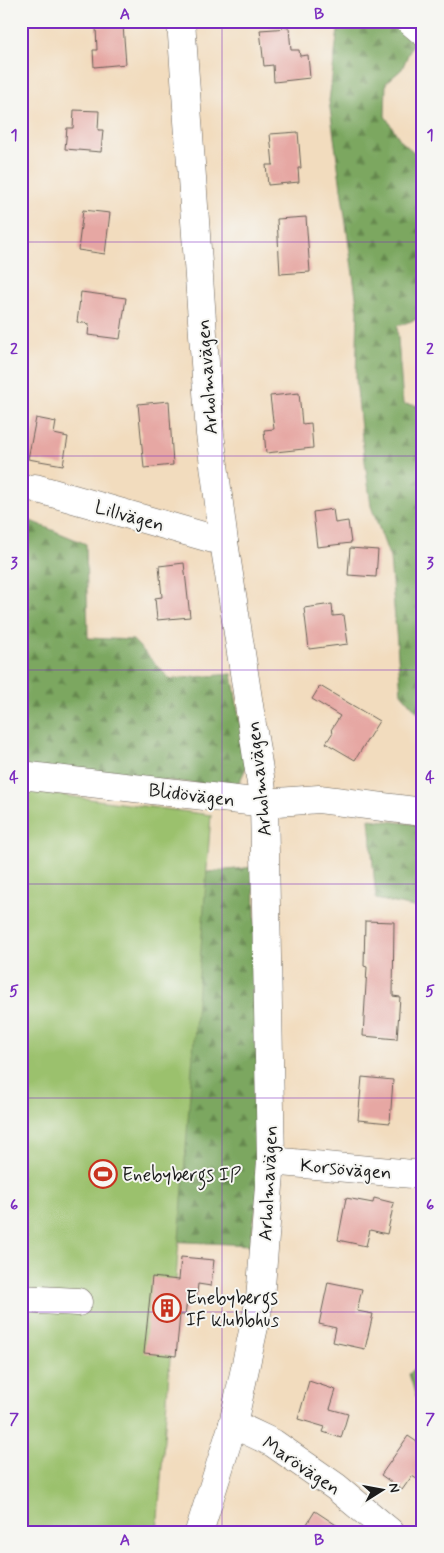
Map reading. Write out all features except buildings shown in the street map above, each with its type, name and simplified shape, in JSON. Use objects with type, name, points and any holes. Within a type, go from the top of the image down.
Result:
[{"type":"street","name":"Arholmavägen","points":[[181,21],[210,434],[224,542],[264,802],[271,1161],[260,1299],[233,1424],[199,1532]]},
{"type":"street","points":[[410,21],[423,32]]},
{"type":"street","name":"Lillvägen","points":[[35,488],[224,542]]},
{"type":"street","name":"Blidövägen","points":[[21,775],[264,802],[319,799],[423,812]]},
{"type":"street","name":"Korsövägen","points":[[271,1161],[422,1168]]},
{"type":"street","points":[[21,1299],[78,1302]]},
{"type":"street","name":"Marövägen","points":[[233,1424],[273,1443],[336,1486],[390,1532]]},
{"type":"green space","points":[[339,21],[391,21],[414,40],[402,69],[386,83],[385,116],[401,141],[423,160],[423,317],[397,326],[403,404],[423,406],[423,719],[401,693],[390,558],[371,506],[362,439],[356,379],[358,311],[329,101]]},
{"type":"green space","points":[[21,517],[86,544],[88,638],[133,640],[170,679],[232,674],[247,765],[240,781],[228,786],[21,768]]},
{"type":"green space","name":"Enebybergs IP","points":[[21,790],[211,815],[157,1532],[21,1532]]},
{"type":"green space","points":[[369,819],[423,825],[423,909],[376,899]]},
{"type":"green space","points":[[254,867],[261,1175],[250,1245],[166,1241],[191,874]]},
{"type":"green space","points":[[423,1360],[423,1408],[418,1403],[409,1374]]},
{"type":"place","name":"Enebybergs IP","points":[[103,1174]]},
{"type":"place","name":"Enebybergs IF klubbhus","points":[[167,1308]]}]
